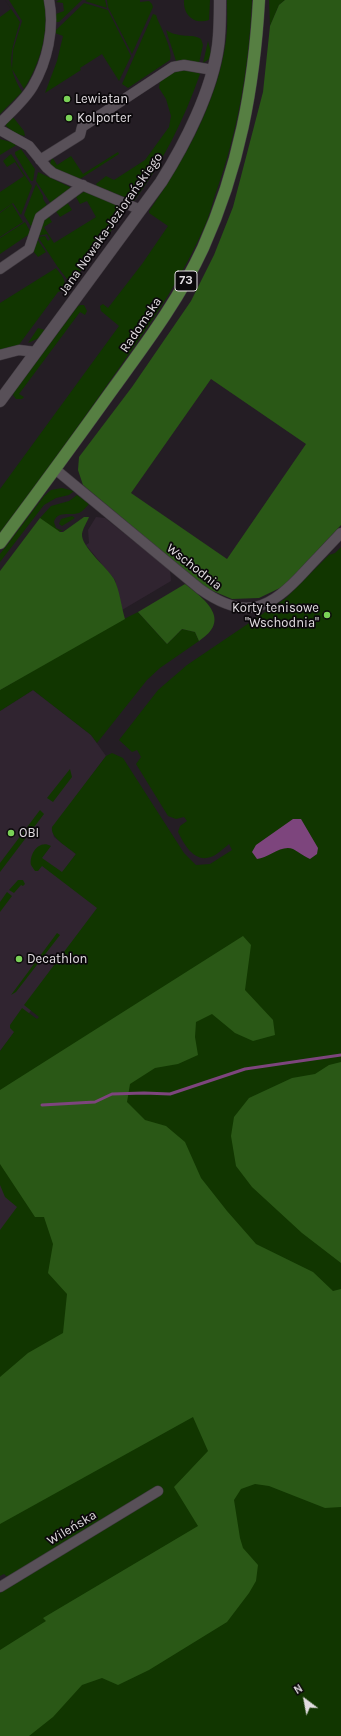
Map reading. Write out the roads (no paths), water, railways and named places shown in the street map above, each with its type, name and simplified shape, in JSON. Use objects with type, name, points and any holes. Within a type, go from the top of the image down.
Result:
[{"type":"main road","name":"Radomska","points":[[0,543],[55,470],[167,313],[188,278],[210,231],[228,186],[242,134],[255,63],[259,0]]},
{"type":"street","points":[[0,123],[25,97],[33,86],[42,65],[51,27],[49,0]]},
{"type":"street","name":"Jana Nowaka-Jeziorańskiego","points":[[0,401],[161,182],[183,144],[198,113],[213,70],[218,47],[220,0]]},
{"type":"street","points":[[40,160],[80,135],[82,127],[173,67],[184,65],[213,70]]},
{"type":"street","points":[[0,130],[29,146],[53,173],[141,210]]},
{"type":"street","points":[[0,269],[29,249],[40,217],[83,185]]},
{"type":"street","points":[[0,355],[19,350],[36,352]]},
{"type":"street","name":"Wschodnia","points":[[55,470],[200,589],[217,601],[238,608],[256,607],[271,602],[285,592],[341,533]]},
{"type":"street","name":"Wileńska","points":[[0,1587],[158,1491]]},
{"type":"waterway","points":[[42,1105],[95,1102],[112,1094],[170,1094],[245,1069],[341,1055]]},
{"type":"place","name":"Lewiatan","points":[[67,99]]},
{"type":"place","name":"Kolporter","points":[[69,118]]},
{"type":"place","name":"Korty tenisowe \"Wschodnia\"","points":[[327,615]]},
{"type":"place","name":"OBI","points":[[11,833]]},
{"type":"place","name":"Decathlon","points":[[19,959]]}]
